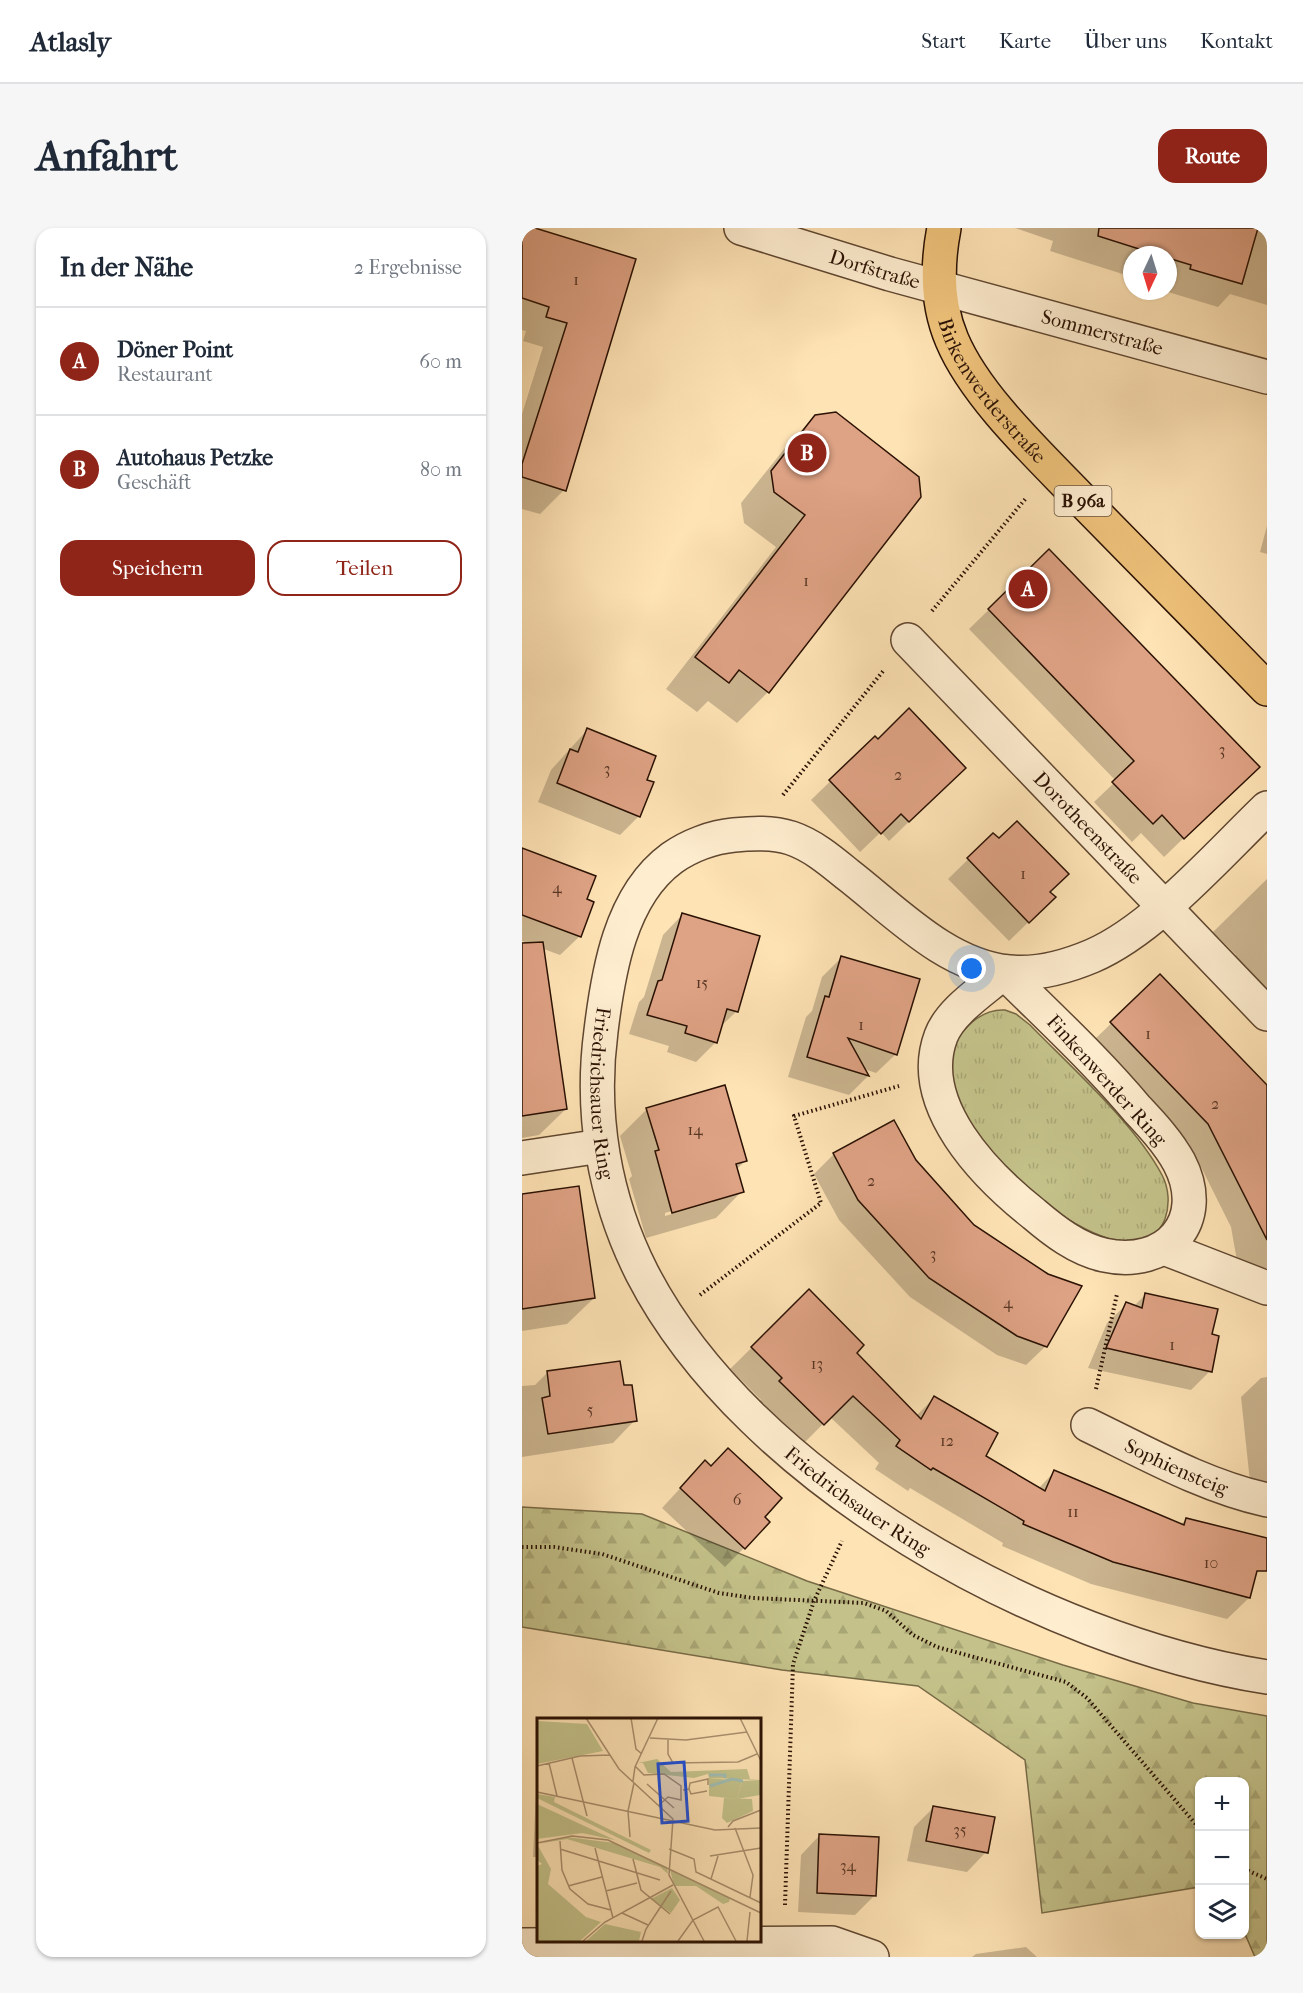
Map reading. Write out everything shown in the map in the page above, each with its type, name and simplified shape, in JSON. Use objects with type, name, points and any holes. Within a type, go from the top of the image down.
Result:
[{"type":"main road","name":"B 96a","points":[[940,287],[944,228]]},
{"type":"main road","name":"Birkenwerderstraße","points":[[940,287],[951,338],[969,373],[982,389],[1051,468],[1267,689]]},
{"type":"street","name":"Dorfstraße","points":[[741,228],[816,240],[940,287]]},
{"type":"street","name":"Sommerstraße","points":[[940,287],[1267,377]]},
{"type":"street","name":"Dorotheenstraße","points":[[908,640],[1267,1014]]},
{"type":"street","name":"Friedrichsauer Ring","points":[[1267,808],[1164,906],[1123,939],[1092,956],[1047,971],[1004,972],[954,955],[826,858],[792,839],[752,833],[724,836],[696,845],[671,859],[650,880],[633,907],[618,944],[607,993],[597,1075],[601,1146],[617,1209],[645,1278],[670,1318],[727,1390],[759,1422],[860,1504],[962,1570],[1037,1608],[1149,1650],[1203,1665],[1267,1677]]},
{"type":"street","points":[[1004,972],[965,1006],[946,1027],[939,1042],[938,1074],[945,1107],[955,1129],[971,1154],[1000,1185],[1069,1240],[1093,1252],[1125,1258],[1150,1255],[1164,1248],[1267,1288]]},
{"type":"street","name":"Finkenwerder Ring","points":[[1004,972],[1119,1088],[1161,1136],[1179,1162],[1187,1185],[1188,1209],[1183,1227],[1164,1248]]},
{"type":"street","points":[[522,1158],[601,1146]]},
{"type":"street","name":"Sophiensteig","points":[[1088,1425],[1217,1485],[1267,1500]]},
{"type":"street","points":[[522,1945],[585,1946],[743,1942]]},
{"type":"street","points":[[760,1942],[832,1942],[872,1957]]},
{"type":"path","points":[[670,1318],[821,1203],[794,1116],[938,1074]]},
{"type":"path","points":[[1088,1425],[1125,1258]]},
{"type":"path","points":[[783,1941],[793,1664],[814,1601],[860,1504]]},
{"type":"path","points":[[522,1547],[554,1547],[602,1554],[718,1593],[753,1598],[864,1603],[886,1611],[913,1635],[937,1647],[1066,1682],[1088,1698],[1195,1823]]},
{"type":"path","points":[[1249,1871],[1267,1879]]},
{"type":"green space","points":[[1005,1010],[1016,1014],[1030,1025],[1082,1077],[1119,1116],[1151,1156],[1162,1175],[1168,1197],[1165,1219],[1154,1235],[1138,1242],[1120,1241],[1080,1226],[1032,1194],[1016,1180],[982,1142],[957,1095],[952,1071],[954,1049],[965,1029],[974,1021],[988,1012]]},
{"type":"green space","points":[[522,1507],[642,1514],[807,1581],[1063,1665],[1193,1703],[1267,1716],[1267,1957],[1255,1957],[1247,1939],[1249,1939],[1249,1777],[1195,1777],[1195,1888],[1042,1913],[1025,1760],[918,1686],[782,1670],[522,1627]]},
{"type":"building","points":[[522,228],[535,228],[636,259],[566,491],[522,477],[522,464],[567,323],[546,317],[549,307],[522,298]]},
{"type":"building","points":[[1099,228],[1258,228],[1242,284],[1190,269],[1191,265],[1177,261],[1177,246],[1130,246],[1098,236]]},
{"type":"building","points":[[836,412],[919,477],[921,497],[769,693],[739,670],[729,683],[695,657],[805,515],[774,492],[771,471],[815,415]]},
{"type":"building","points":[[1049,549],[1260,767],[1184,839],[1162,815],[1153,824],[1112,782],[1134,761],[988,609]]},
{"type":"building","points":[[909,708],[966,768],[909,822],[901,814],[881,834],[829,780],[875,736],[878,739]]},
{"type":"building","points":[[587,728],[656,756],[647,780],[654,782],[640,817],[557,783],[570,749],[578,752]]},
{"type":"building","points":[[1017,821],[1069,874],[1050,892],[1056,897],[1029,923],[967,858],[993,833],[999,838]]},
{"type":"building","points":[[522,848],[596,876],[587,899],[594,902],[581,937],[522,915]]},
{"type":"building","points":[[682,913],[760,936],[738,1012],[727,1009],[717,1043],[685,1033],[687,1026],[647,1015],[658,981],[662,980]]},
{"type":"building","points":[[543,942],[567,1109],[522,1116],[522,943]]},
{"type":"building","points":[[841,956],[920,979],[897,1055],[848,1038],[869,1076],[807,1057],[825,996],[829,997]]},
{"type":"building","points":[[1160,974],[1267,1085],[1267,1240],[1208,1124],[1110,1022]]},
{"type":"building","points":[[725,1085],[747,1161],[736,1164],[744,1192],[672,1213],[655,1151],[659,1150],[646,1108]]},
{"type":"building","points":[[894,1120],[916,1160],[974,1225],[1048,1274],[1082,1286],[1047,1347],[1017,1336],[929,1278],[858,1200],[833,1153]]},
{"type":"building","points":[[579,1186],[595,1298],[522,1309],[522,1194]]},
{"type":"building","points":[[809,1289],[864,1345],[857,1353],[921,1419],[934,1396],[998,1433],[986,1456],[1045,1491],[1054,1470],[1184,1525],[1186,1518],[1267,1538],[1267,1571],[1257,1571],[1250,1598],[1113,1562],[1023,1524],[1024,1521],[933,1468],[931,1470],[896,1446],[900,1440],[853,1396],[824,1425],[779,1381],[782,1378],[751,1347]]},
{"type":"building","points":[[1145,1293],[1218,1309],[1212,1334],[1219,1336],[1212,1372],[1106,1348],[1126,1302],[1142,1308]]},
{"type":"building","points":[[620,1361],[624,1385],[632,1385],[637,1421],[548,1434],[542,1398],[550,1396],[547,1371]]},
{"type":"building","points":[[728,1448],[782,1498],[765,1517],[770,1522],[745,1549],[680,1488],[705,1460],[711,1466]]},
{"type":"building","points":[[933,1806],[995,1817],[988,1853],[926,1841]]},
{"type":"building","points":[[819,1834],[879,1837],[876,1896],[817,1893]]},
{"type":"place","name":"Autohaus Petzke","points":[[807,453]]},
{"type":"place","name":"Döner Point","points":[[1028,589]]}]
